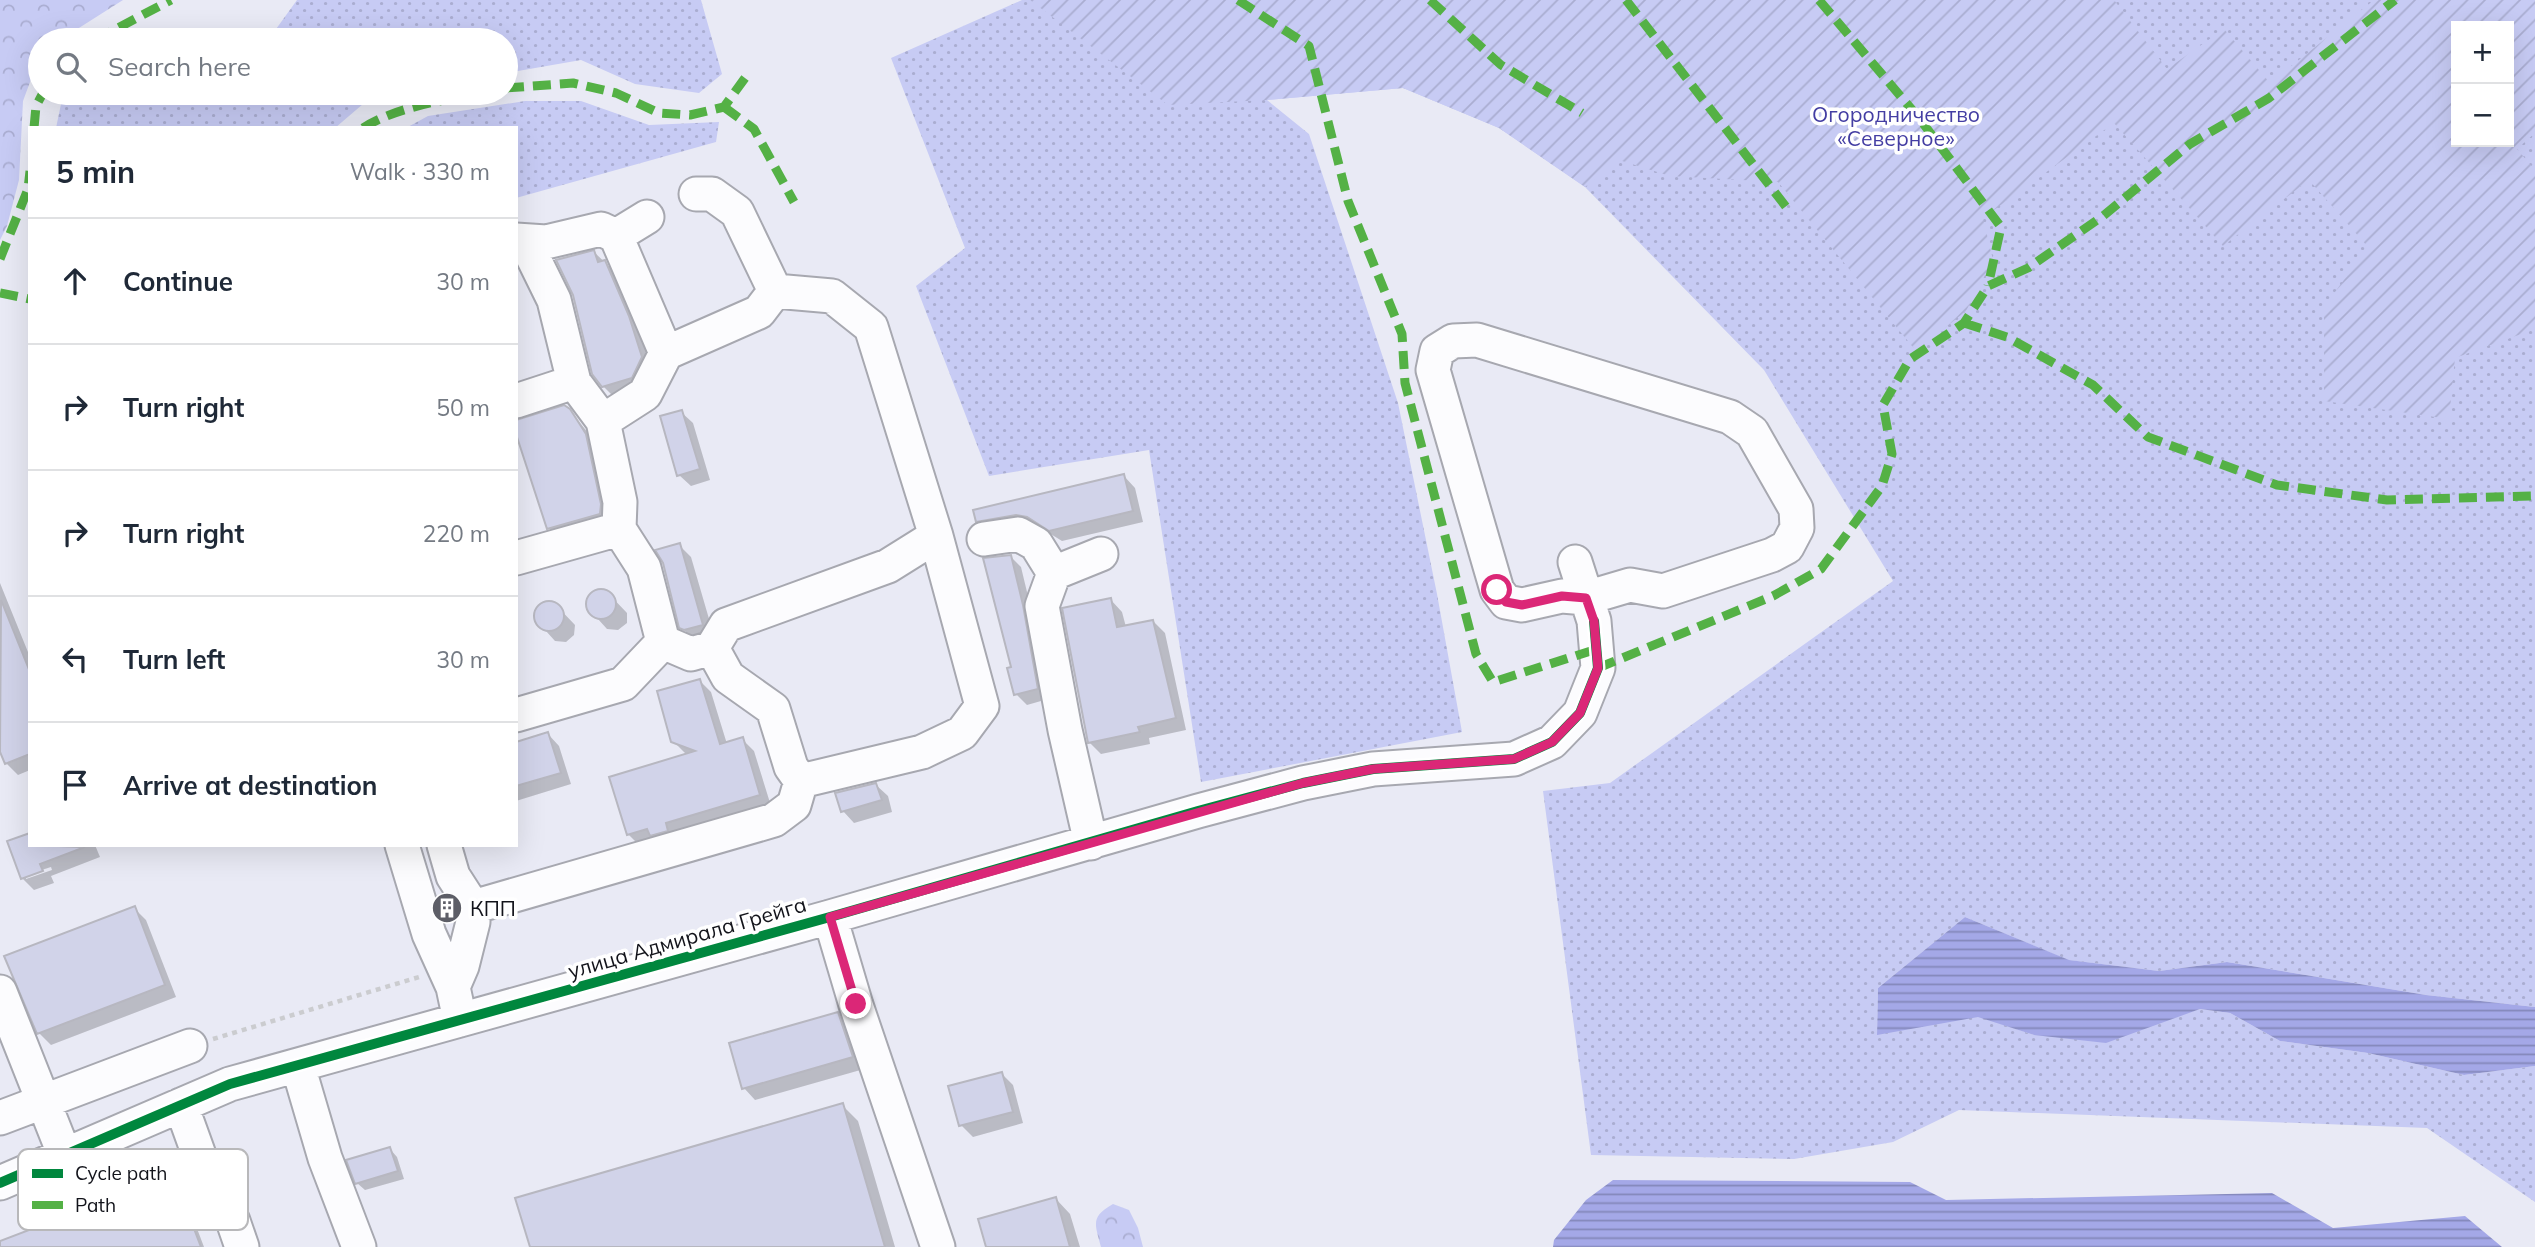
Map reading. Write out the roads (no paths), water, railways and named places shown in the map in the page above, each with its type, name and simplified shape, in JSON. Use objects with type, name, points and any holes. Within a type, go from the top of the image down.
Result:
[{"type":"street","points":[[696,194],[712,194],[737,212],[775,291]]},
{"type":"street","points":[[616,236],[647,216]]},
{"type":"street","points":[[521,240],[546,242],[601,229],[616,236],[666,353]]},
{"type":"street","points":[[521,240],[554,300],[574,382],[603,421],[620,502],[619,529],[644,568],[663,642]]},
{"type":"street","points":[[603,421],[645,394],[666,353],[759,312],[775,291]]},
{"type":"street","points":[[775,291],[832,296],[871,327],[936,536],[982,706],[962,733],[922,752],[801,781]]},
{"type":"street","points":[[1477,340],[1730,417],[1752,432],[1796,509],[1797,528],[1787,547],[1772,555],[1663,591],[1630,584],[1590,610],[1562,596],[1522,605],[1506,602],[1497,590],[1433,370],[1437,351],[1453,341],[1477,340]]},
{"type":"street","points":[[518,400],[574,382]]},
{"type":"street","points":[[518,557],[619,529]]},
{"type":"street","points":[[984,540],[1018,534],[1036,544],[1054,573]]},
{"type":"street","points":[[663,642],[691,654],[712,648],[726,625],[888,566],[936,536]]},
{"type":"street","points":[[1091,843],[1065,730],[1042,606],[1054,573],[1101,554]]},
{"type":"street","name":"улица Адмирала Грейга","points":[[81,1149],[230,1084],[1303,783],[1373,769],[1514,759],[1552,742],[1580,713],[1598,668],[1590,610],[1575,562]]},
{"type":"street","points":[[518,714],[623,684],[663,642]]},
{"type":"street","points":[[473,907],[774,820],[794,805],[801,781],[792,767],[773,709],[728,677],[712,648]]},
{"type":"street","points":[[403,847],[429,934],[449,978],[460,1020]]},
{"type":"street","points":[[445,847],[453,876],[473,907],[473,922],[462,966],[449,978]]},
{"type":"street","points":[[830,917],[856,1004],[938,1247]]},
{"type":"street","points":[[0,992],[62,1149]]},
{"type":"street","points":[[0,1118],[190,1046]]},
{"type":"street","points":[[298,1066],[325,1158],[359,1247]]},
{"type":"street","points":[[133,1067],[194,1149]]},
{"type":"street","name":"улица Адмирала Грейга","points":[[0,1183],[18,1176]]},
{"type":"street","points":[[236,1230],[242,1247]]},
{"type":"place","name":"КПП","points":[[447,908]]},
{"type":"park label","name":"Огородничество «Северное»","points":[[1896,126]]}]
